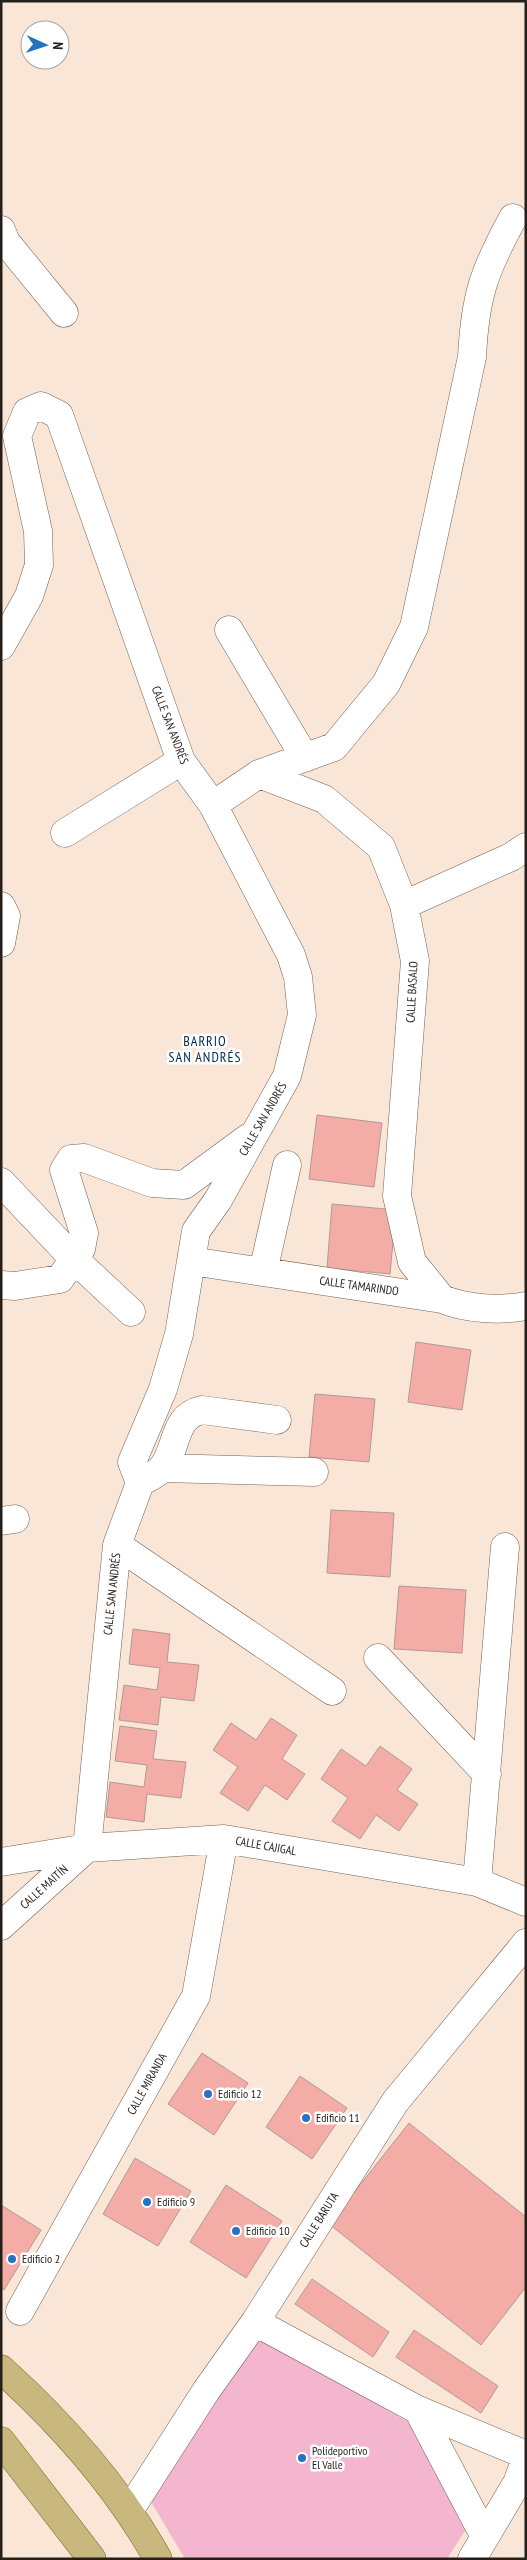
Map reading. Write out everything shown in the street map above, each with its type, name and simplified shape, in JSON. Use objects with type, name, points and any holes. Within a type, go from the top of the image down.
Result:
[{"type":"main road","points":[[1,2369],[46,2411],[129,2511],[158,2559]]},
{"type":"main road","points":[[1,2441],[12,2452],[92,2559]]},
{"type":"street","points":[[213,805],[259,774],[334,747],[386,684],[414,627],[472,357],[474,318],[478,297],[489,262],[513,218]]},
{"type":"street","points":[[1,230],[6,242],[64,313]]},
{"type":"street","name":"CALLE SAN ANDRÉS","points":[[1,646],[29,596],[39,564],[38,531],[17,436],[27,412],[41,406],[58,414],[181,761],[213,805],[292,955],[302,998],[302,1015],[287,1076],[267,1116],[254,1134],[218,1200],[196,1231],[179,1334],[163,1389],[132,1462],[140,1483],[117,1545],[87,1848]]},
{"type":"street","points":[[229,630],[305,758]]},
{"type":"street","points":[[65,833],[181,761]]},
{"type":"street","name":"CALLE BASALO","points":[[259,774],[324,799],[381,847],[404,905],[415,961],[397,1196],[412,1262],[442,1299]]},
{"type":"street","points":[[404,905],[511,856],[526,847]]},
{"type":"street","points":[[1,906],[6,916],[1,943]]},
{"type":"street","points":[[1,1285],[15,1286],[60,1279],[81,1249],[84,1233],[64,1170],[71,1159],[84,1158],[152,1184],[184,1185],[254,1134]]},
{"type":"street","points":[[263,1272],[287,1165]]},
{"type":"street","points":[[1,1182],[74,1259],[130,1312]]},
{"type":"street","name":"CALLE TAMARINDO","points":[[191,1262],[442,1299],[459,1305],[512,1308],[526,1306]]},
{"type":"street","points":[[140,1483],[163,1468],[184,1418],[192,1412],[202,1410],[278,1420]]},
{"type":"street","points":[[163,1468],[314,1472]]},
{"type":"street","points":[[117,1545],[332,1691]]},
{"type":"street","points":[[477,1882],[505,1547]]},
{"type":"street","points":[[378,1658],[487,1774]]},
{"type":"street","name":"CALLE CAJIGAL","points":[[1,1862],[87,1848],[224,1839],[477,1882],[526,1902]]},
{"type":"street","name":"CALLE MIRANDA","points":[[20,2311],[196,1996],[224,1839]]},
{"type":"street","name":"CALLE MAITÍN","points":[[1,1926],[87,1848]]},
{"type":"street","name":"CALLE BARUTA","points":[[129,2511],[206,2391],[255,2322],[395,2102],[526,1943]]},
{"type":"street","points":[[255,2322],[418,2410],[526,2455]]},
{"type":"street","points":[[418,2410],[478,2548]]},
{"type":"street","points":[[478,2548],[516,2484],[526,2459]]},
{"type":"shaded area","name":"Polideportivo El Valle","points":[[260,2336],[408,2422],[472,2520],[447,2559],[185,2559],[147,2495]]},
{"type":"building","points":[[317,1115],[382,1123],[374,1187],[309,1179]]},
{"type":"building","points":[[332,1204],[396,1210],[390,1274],[327,1268]]},
{"type":"building","points":[[416,1342],[471,1350],[462,1410],[408,1402]]},
{"type":"building","points":[[315,1394],[375,1399],[369,1462],[309,1457]]},
{"type":"building","points":[[331,1510],[394,1513],[390,1577],[327,1573]]},
{"type":"building","points":[[399,1586],[466,1590],[462,1653],[394,1649]]},
{"type":"building","points":[[133,1629],[170,1634],[167,1662],[199,1665],[194,1701],[161,1697],[158,1725],[119,1720],[124,1685],[157,1690],[160,1668],[129,1664]]},
{"type":"building","points":[[271,1718],[297,1735],[282,1759],[305,1774],[287,1800],[265,1785],[248,1811],[220,1793],[238,1767],[213,1750],[231,1723],[256,1740]]},
{"type":"building","points":[[120,1726],[157,1731],[153,1759],[186,1762],[181,1798],[147,1794],[144,1822],[106,1817],[110,1782],[144,1787],[147,1765],[115,1761]]},
{"type":"building","points":[[380,1746],[412,1769],[397,1790],[418,1804],[399,1831],[376,1815],[360,1839],[332,1821],[348,1798],[321,1779],[341,1749],[366,1766]]},
{"type":"building","name":"Edificio 12","points":[[202,2053],[248,2083],[214,2135],[168,2104]]},
{"type":"building","name":"Edificio 11","points":[[300,2076],[347,2108],[312,2159],[266,2127]]},
{"type":"building","points":[[409,2123],[526,2217],[526,2287],[481,2345],[329,2224]]},
{"type":"building","name":"Edificio 9","points":[[135,2158],[191,2191],[158,2246],[103,2214]]},
{"type":"building","name":"Edificio 10","points":[[226,2185],[282,2221],[246,2278],[190,2242]]},
{"type":"building","name":"Edificio 2","points":[[1,2205],[41,2230],[4,2290],[1,2288]]},
{"type":"building","points":[[312,2279],[389,2332],[373,2357],[295,2304]]},
{"type":"building","points":[[414,2330],[498,2386],[481,2413],[396,2357]]},
{"type":"place","name":"Edificio 12","points":[[208,2094]]},
{"type":"place","name":"Edificio 11","points":[[306,2118]]},
{"type":"place","name":"Edificio 9","points":[[147,2202]]},
{"type":"place","name":"Edificio 10","points":[[236,2231]]},
{"type":"place","name":"Edificio 2","points":[[12,2259]]},
{"type":"place","name":"Polideportivo El Valle","points":[[302,2458]]},
{"type":"district","name":"BARRIO SAN ANDRÉS","points":[[205,1050]]}]
